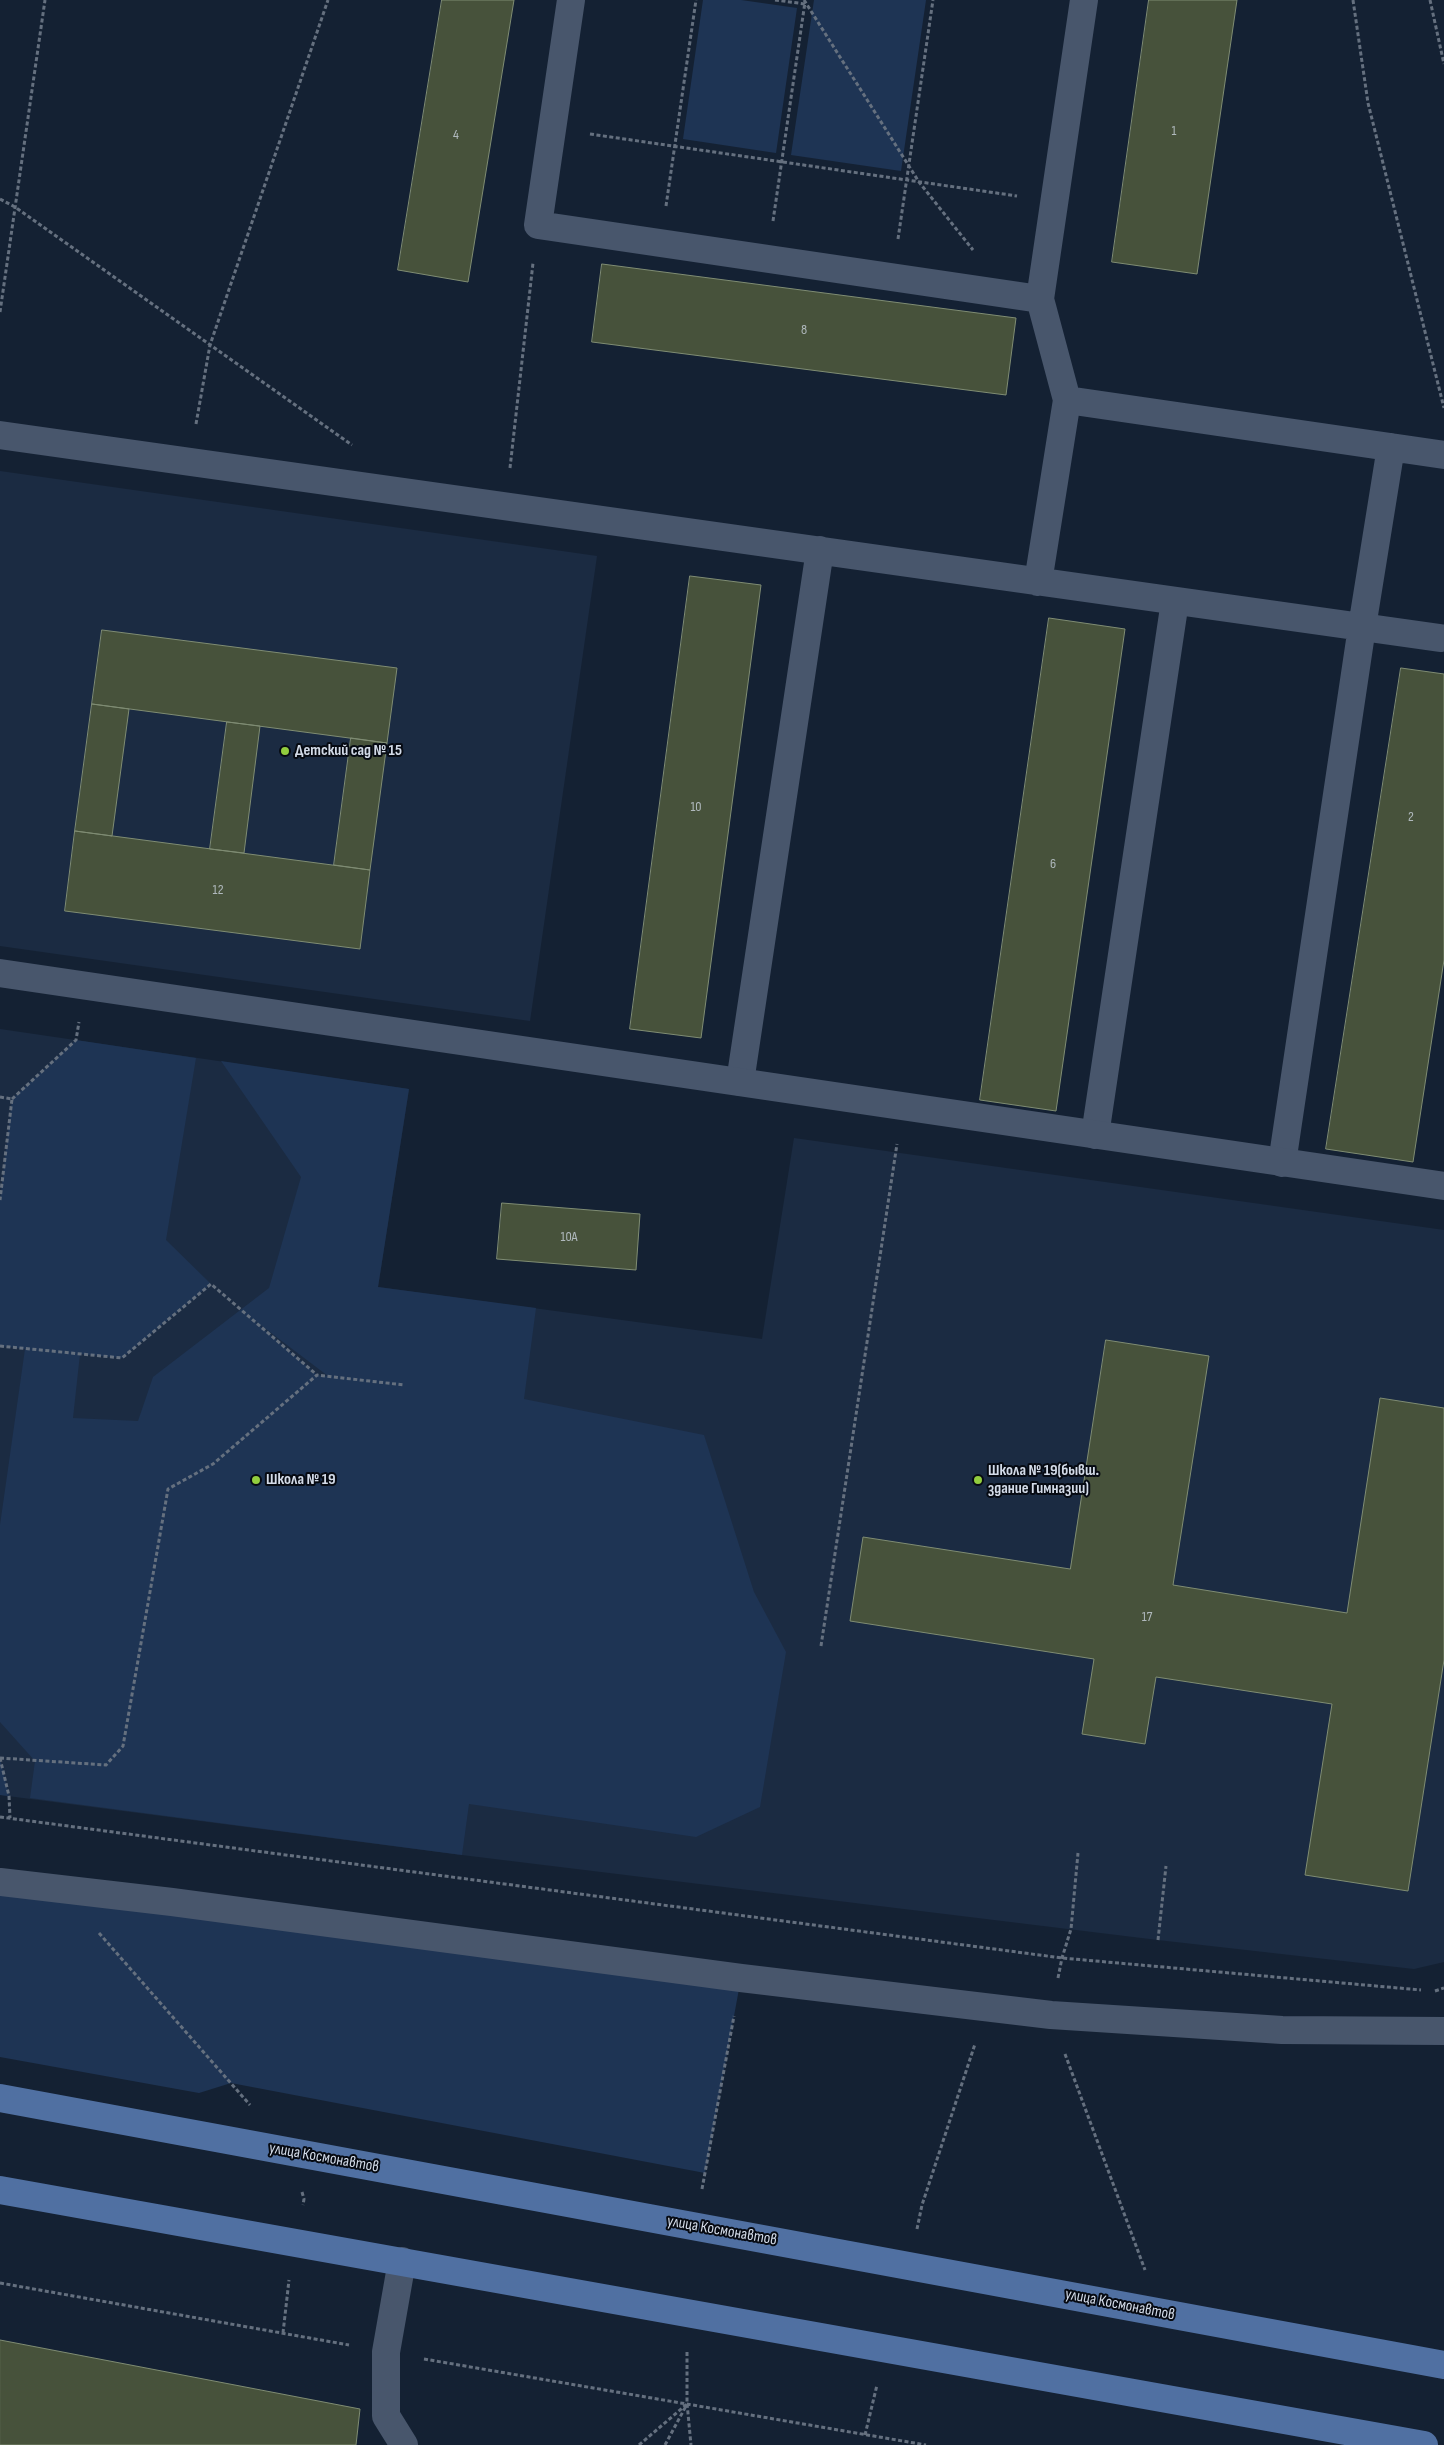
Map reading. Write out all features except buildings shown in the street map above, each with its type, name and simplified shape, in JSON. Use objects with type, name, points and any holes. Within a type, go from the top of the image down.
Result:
[{"type":"main road","name":"улица Космонавтов","points":[[0,2098],[1444,2365]]},
{"type":"main road","points":[[0,2190],[1424,2445]]},
{"type":"street","points":[[571,0],[538,225],[1040,299]]},
{"type":"street","points":[[1038,582],[1067,400],[1040,299],[1084,0]]},
{"type":"street","points":[[1067,400],[1444,455]]},
{"type":"street","points":[[0,435],[1440,638]]},
{"type":"street","points":[[1282,1163],[1362,627],[1391,447]]},
{"type":"street","points":[[740,1082],[820,550]]},
{"type":"street","points":[[1095,1135],[1176,601]]},
{"type":"street","points":[[0,973],[1444,1186]]},
{"type":"street","points":[[0,1882],[182,1904],[741,1978],[1051,2015],[1282,2030],[1444,2031]]},
{"type":"street","points":[[395,2441],[386,2416],[386,2352],[402,2261]]},
{"type":"path","points":[[0,312],[45,0]]},
{"type":"path","points":[[189,462],[210,345],[328,0]]},
{"type":"path","points":[[660,243],[696,0]]},
{"type":"path","points":[[775,0],[805,2]]},
{"type":"path","points":[[892,277],[933,0]]},
{"type":"path","points":[[1353,0],[1368,103],[1444,408]]},
{"type":"path","points":[[1430,0],[1444,64]]},
{"type":"path","points":[[768,259],[805,2]]},
{"type":"path","points":[[805,2],[919,182],[1008,294]]},
{"type":"path","points":[[552,128],[1054,201]]},
{"type":"path","points":[[0,198],[357,448]]},
{"type":"path","points":[[505,506],[538,225]]},
{"type":"path","points":[[0,1200],[12,1099],[76,1040],[84,985]]},
{"type":"path","points":[[0,1097],[12,1099]]},
{"type":"path","points":[[821,1646],[896,1152],[901,1106]]},
{"type":"path","points":[[0,1346],[122,1358],[211,1284],[317,1375],[404,1385]]},
{"type":"path","points":[[10,1818],[10,1796],[0,1758],[106,1764],[123,1746],[168,1489],[213,1464],[317,1375]]},
{"type":"path","points":[[0,1817],[1062,1958],[1423,1990]]},
{"type":"path","points":[[1078,1853],[1072,1929],[1062,1958],[1051,2015],[1161,2312]]},
{"type":"path","points":[[1158,1940],[1166,1866]]},
{"type":"path","points":[[61,1890],[291,2152],[304,2199],[294,2242],[282,2333]]},
{"type":"path","points":[[1433,1991],[1444,1988]]},
{"type":"path","points":[[910,2266],[922,2205],[987,2008]]},
{"type":"path","points":[[0,2283],[926,2445]]},
{"type":"path","points":[[864,2435],[886,2348]]},
{"type":"path","points":[[639,2445],[687,2403]]},
{"type":"path","points":[[665,2445],[687,2403]]},
{"type":"path","points":[[687,2403],[691,2445]]},
{"type":"shaded area","points":[[703,0],[741,0],[797,8],[776,153],[683,139]]},
{"type":"shaded area","points":[[814,0],[926,0],[901,171],[791,155]]},
{"type":"shaded area","name":"Детский сад № 15","points":[[0,471],[597,556],[530,1021],[0,946]]},
{"type":"shaded area","name":"Школа № 19(бывш. здание Гимназии)","points":[[0,1029],[409,1089],[378,1287],[762,1339],[794,1138],[1444,1230],[1444,1962],[1414,1969],[1158,1940],[462,1855],[0,1795]]},
{"type":"shaded area","name":"Школа № 19","points":[[76,1040],[196,1058],[166,1240],[211,1284],[122,1358],[80,1354],[73,1418],[138,1421],[153,1377],[269,1288],[301,1177],[221,1061],[409,1089],[378,1287],[536,1308],[524,1399],[704,1435],[754,1592],[786,1652],[760,1807],[696,1837],[469,1804],[462,1855],[30,1798],[35,1761],[0,1722],[0,1525],[25,1349],[0,1346],[0,1200],[12,1099]],"holes":[[[250,1317],[328,1376],[317,1375]]]},
{"type":"shaded area","points":[[0,1758],[9,1796],[0,1795]]},
{"type":"shaded area","points":[[0,1882],[741,1978],[705,2173],[231,2083],[199,2093],[0,2057]]},
{"type":"place","name":"Детский сад № 15","points":[[285,751]]},
{"type":"place","name":"Школа № 19","points":[[256,1480]]},
{"type":"place","name":"Школа № 19(бывш. здание Гимназии)","points":[[978,1480]]}]
